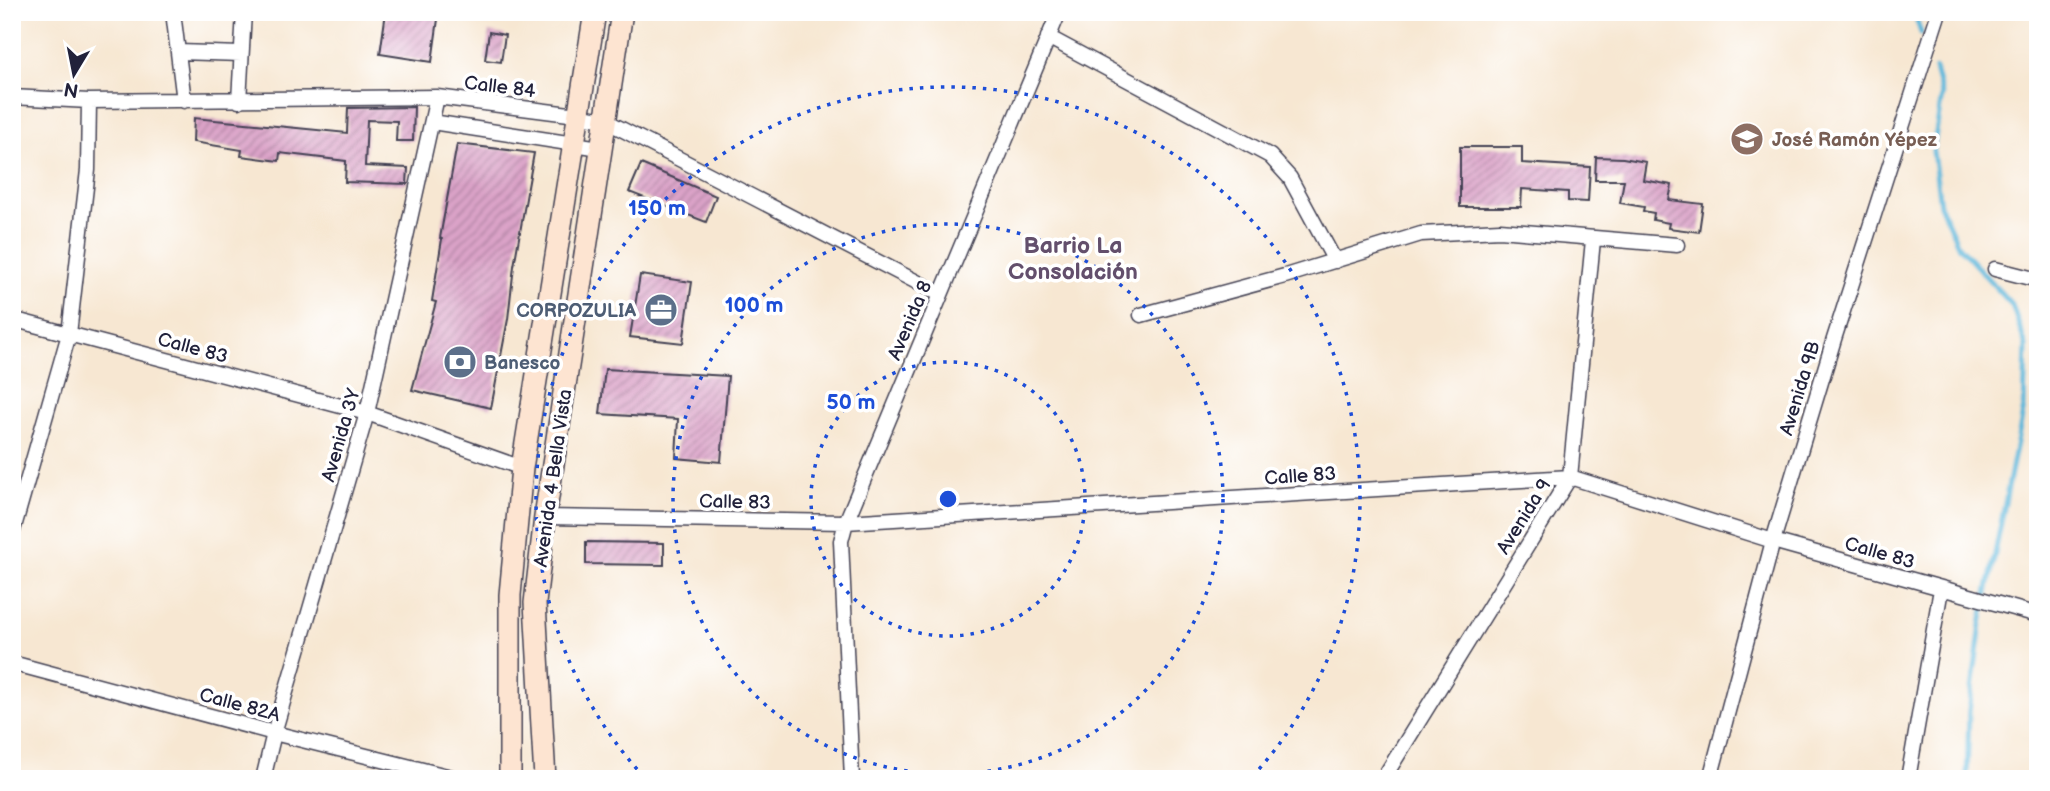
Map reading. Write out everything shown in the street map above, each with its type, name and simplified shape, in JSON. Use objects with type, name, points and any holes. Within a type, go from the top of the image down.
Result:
[{"type":"street","points":[[173,12],[184,101]]},
{"type":"street","points":[[239,101],[244,12]]},
{"type":"street","name":"Avenida 4 Bella Vista","points":[[510,779],[510,595],[522,468],[595,12]]},
{"type":"street","name":"Avenida 4 Bella Vista","points":[[545,779],[535,603],[545,517],[622,12]]},
{"type":"street","name":"Avenida 8","points":[[852,779],[841,541],[846,522],[1059,12]]},
{"type":"street","name":"Avenida 9B","points":[[1710,779],[1773,541],[1838,326],[1939,12]]},
{"type":"street","points":[[1048,37],[1270,156],[1290,178],[1335,261]]},
{"type":"street","points":[[179,52],[241,54]]},
{"type":"street","name":"Calle 84","points":[[12,97],[89,101],[239,101],[437,97],[604,120],[940,294]]},
{"type":"street","name":"Avenida 3Y","points":[[265,777],[274,733],[367,413],[437,97]]},
{"type":"street","points":[[12,534],[69,334],[88,170],[89,101]]},
{"type":"street","points":[[432,122],[600,148]]},
{"type":"street","points":[[1141,316],[1420,234],[1500,230],[1676,246]]},
{"type":"street","name":"Avenida 9","points":[[1383,779],[1570,477],[1593,240]]},
{"type":"street","points":[[1995,269],[2038,279]]},
{"type":"street","name":"Calle 83","points":[[12,319],[367,413],[522,468]]},
{"type":"street","name":"Calle 83","points":[[545,517],[846,522],[1570,477],[1773,541],[2038,615]]},
{"type":"street","points":[[1908,779],[1941,589]]},
{"type":"street","name":"Calle 82A","points":[[12,663],[458,779]]},
{"type":"building","points":[[386,12],[439,12],[432,62],[380,54]]},
{"type":"building","points":[[489,32],[505,35],[501,62],[485,60]]},
{"type":"building","points":[[414,107],[413,141],[396,141],[397,121],[367,120],[365,166],[408,168],[407,184],[345,182],[346,161],[280,153],[279,161],[241,156],[242,150],[193,142],[194,118],[347,133],[348,108]]},
{"type":"building","points":[[457,144],[534,153],[491,408],[412,390],[436,302],[432,301],[442,239],[440,238]]},
{"type":"building","points":[[1460,147],[1522,147],[1522,163],[1590,167],[1588,202],[1568,201],[1568,192],[1522,189],[1521,207],[1460,207]]},
{"type":"building","points":[[1596,157],[1646,162],[1643,180],[1672,185],[1669,200],[1703,204],[1699,232],[1668,228],[1669,223],[1653,220],[1654,213],[1643,211],[1644,207],[1620,203],[1624,180],[1595,180]]},
{"type":"building","points":[[641,164],[716,196],[706,222],[629,192]]},
{"type":"building","name":"CORPOZULIA","points":[[640,275],[692,282],[683,343],[630,337]]},
{"type":"building","points":[[605,369],[728,376],[721,462],[676,458],[678,419],[600,414]]},
{"type":"building","points":[[586,542],[664,543],[664,565],[586,564]]},
{"type":"waterway","points":[[1914,12],[1921,33]]},
{"type":"waterway","points":[[1935,69],[1942,95],[1933,151],[1940,205],[1959,247],[2012,305],[2026,346],[2024,407],[1981,624],[1969,711],[1967,779]]},
{"type":"place","name":"José Ramón Yépez","points":[[1747,139]]},
{"type":"place","name":"CORPOZULIA","points":[[661,310]]},
{"type":"place","name":"Banesco","points":[[460,362]]},
{"type":"district","name":"Barrio La Consolación","points":[[1073,258]]}]
